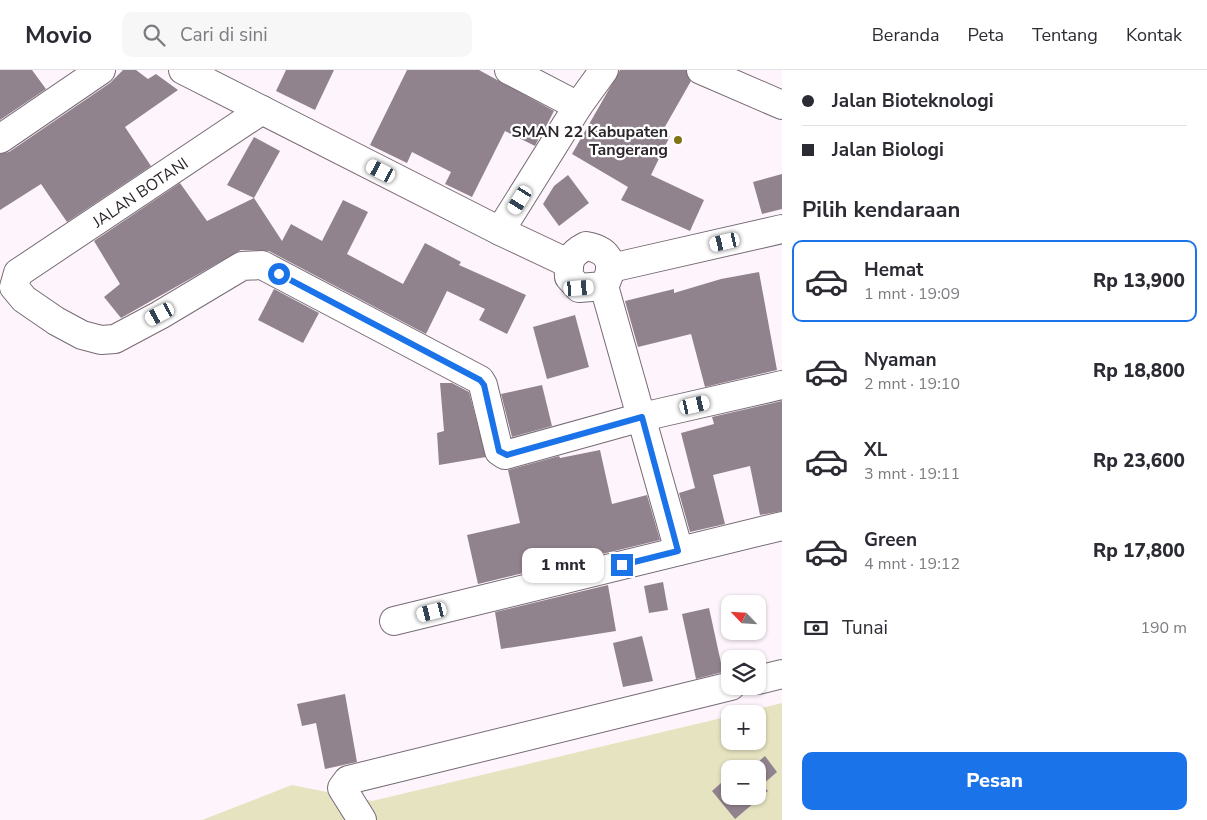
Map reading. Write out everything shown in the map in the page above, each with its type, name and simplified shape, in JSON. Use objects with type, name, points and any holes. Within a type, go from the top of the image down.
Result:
[{"type":"street","points":[[0,139],[101,70]]},
{"type":"street","points":[[183,70],[500,231],[568,263],[569,277],[579,288],[607,277],[782,229]]},
{"type":"street","points":[[509,70],[578,106]]},
{"type":"street","points":[[500,231],[578,106],[604,70]]},
{"type":"street","points":[[701,70],[782,105]]},
{"type":"street","name":"JALAN BOTANI","points":[[262,110],[18,273],[14,287],[24,299],[56,322],[82,335],[101,340],[115,339],[242,266],[262,265],[480,380],[484,385],[499,451],[502,454],[507,455],[642,417]]},
{"type":"street","points":[[607,277],[678,551]]},
{"type":"street","points":[[642,417],[782,385]]},
{"type":"street","points":[[394,621],[782,526]]},
{"type":"street","points":[[766,678],[782,674]]},
{"type":"street","points":[[362,820],[342,788],[348,780],[721,688]]},
{"type":"shaded area","points":[[782,703],[782,820],[202,820],[292,785],[372,801],[721,718],[721,750],[766,750],[766,707]]},
{"type":"building","points":[[0,70],[32,70],[46,89],[0,120]]},
{"type":"building","points":[[123,70],[136,70],[148,79],[156,74],[178,90],[125,127],[151,166],[67,222],[41,184],[0,210],[0,154],[9,152],[110,83]]},
{"type":"building","points":[[286,70],[334,70],[315,110],[276,91]]},
{"type":"building","points":[[407,70],[479,70],[554,111],[541,136],[535,132],[539,138],[535,146],[505,131],[472,197],[445,184],[451,172],[412,152],[407,163],[370,145]]},
{"type":"building","points":[[620,70],[686,70],[691,81],[662,132],[670,136],[651,175],[704,200],[690,231],[621,200],[628,187],[572,154]]},
{"type":"building","points":[[254,137],[280,151],[254,198],[227,185]]},
{"type":"building","points":[[782,174],[782,209],[762,214],[753,182]]},
{"type":"building","points":[[568,175],[589,203],[559,226],[543,204],[554,186]]},
{"type":"building","points":[[180,183],[207,221],[254,198],[282,241],[291,224],[322,241],[343,200],[368,212],[347,254],[403,284],[425,243],[461,262],[459,265],[526,295],[507,334],[479,320],[485,309],[447,291],[426,334],[269,251],[241,250],[121,318],[104,297],[120,284],[94,241]]},
{"type":"building","points":[[759,272],[777,370],[705,387],[691,334],[638,347],[625,301],[674,289],[674,293],[721,279]]},
{"type":"building","points":[[274,289],[319,313],[303,343],[258,320]]},
{"type":"building","points":[[575,315],[589,367],[547,379],[533,327]]},
{"type":"building","points":[[440,383],[452,383],[469,392],[486,457],[439,465],[437,433],[444,431]]},
{"type":"building","points":[[542,385],[552,426],[512,437],[501,394]]},
{"type":"building","points":[[782,401],[782,511],[760,515],[750,466],[713,475],[725,524],[690,532],[679,493],[695,488],[681,433],[714,424],[712,417]]},
{"type":"building","points":[[600,450],[612,504],[647,495],[660,540],[478,584],[467,535],[520,523],[508,470],[559,456],[560,458]]},
{"type":"building","points":[[663,582],[668,610],[649,613],[644,586]]},
{"type":"building","points":[[608,585],[616,631],[501,649],[495,612]]},
{"type":"building","points":[[709,608],[721,663],[721,673],[696,679],[682,614]]},
{"type":"building","points":[[642,636],[653,681],[623,687],[613,643]]},
{"type":"building","points":[[345,694],[357,762],[325,769],[316,723],[302,726],[297,704]]},
{"type":"building","points":[[765,756],[777,772],[766,782],[766,760],[760,760]]},
{"type":"building","points":[[721,783],[721,802],[712,791]]},
{"type":"building","points":[[724,805],[752,805],[735,819]]},
{"type":"place","name":"SMAN 22 Kabupaten Tangerang","points":[[678,140]]},
{"type":"route","points":[[279,274],[480,380],[484,385],[499,451],[502,454],[507,455],[642,417],[678,551],[622,565]]}]
